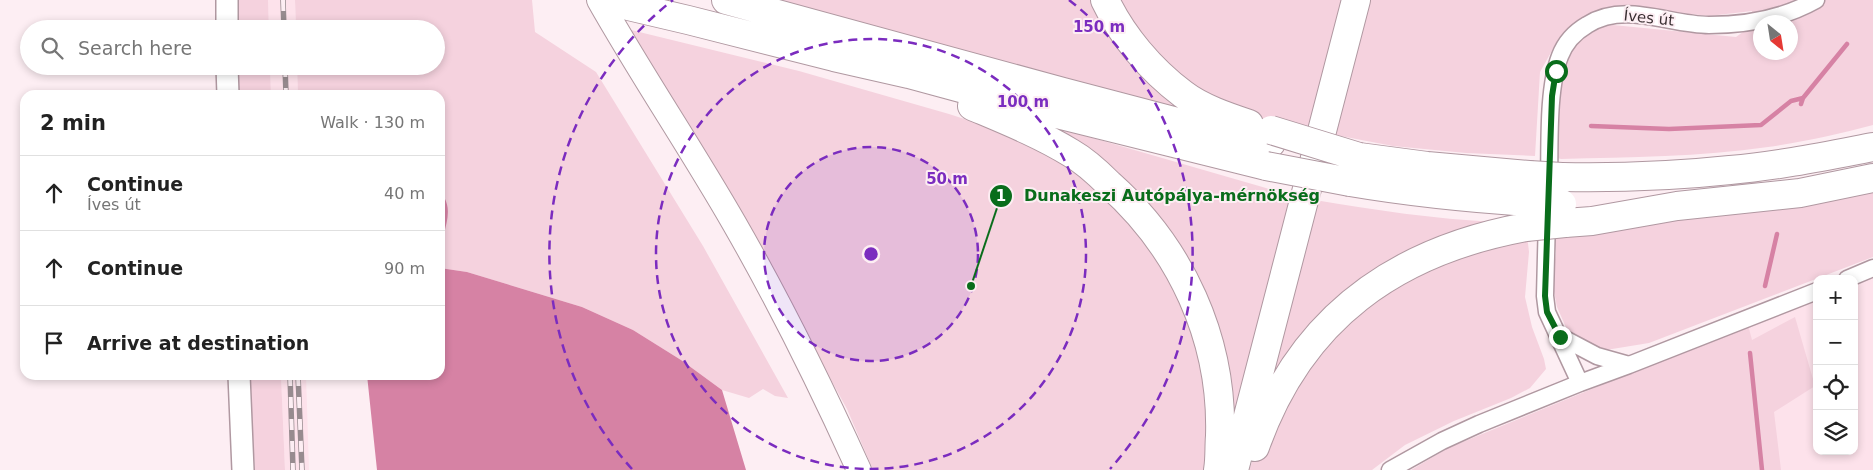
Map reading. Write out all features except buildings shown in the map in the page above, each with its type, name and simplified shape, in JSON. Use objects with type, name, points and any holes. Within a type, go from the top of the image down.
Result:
[{"type":"highway","points":[[603,0],[909,74],[1134,134],[1269,146],[1354,170],[1427,166],[1562,177],[1644,176],[1730,170],[1817,158],[1873,147]]},
{"type":"highway","points":[[726,0],[1527,215],[1677,206],[1800,192],[1873,178]]},
{"type":"highway","points":[[1105,0],[1123,32],[1154,69],[1184,95],[1226,116],[1269,146]]},
{"type":"highway","points":[[1234,470],[1356,0]]},
{"type":"highway","points":[[834,57],[970,105],[1016,125],[1071,153],[1132,204],[1156,233],[1179,267],[1198,309],[1211,345],[1220,415],[1218,470]]},
{"type":"highway","points":[[1246,470],[1260,430],[1280,388],[1302,355],[1329,324],[1362,294],[1408,264],[1471,240],[1527,215]]},
{"type":"main road","points":[[599,0],[739,233],[826,398],[859,470]]},
{"type":"street","points":[[226,20],[227,0]]},
{"type":"street","name":"Íves út","points":[[1580,383],[1547,312],[1545,296],[1552,96],[1560,55],[1577,31],[1593,21],[1607,16],[1621,14],[1708,25],[1753,22],[1794,12],[1816,0]]},
{"type":"street","points":[[227,75],[228,90]]},
{"type":"street","points":[[1856,275],[1873,268]]},
{"type":"street","points":[[1390,470],[1442,440],[1580,383],[1813,293]]},
{"type":"street","points":[[1560,337],[1597,356],[1629,365]]},
{"type":"street","points":[[239,380],[243,470]]},
{"type":"shaded area","points":[[236,0],[268,0],[269,20],[235,20]]},
{"type":"shaded area","points":[[268,0],[295,0],[296,20],[269,20]]},
{"type":"shaded area","points":[[295,0],[532,0],[535,32],[596,72],[703,246],[788,398],[775,396],[763,389],[749,398],[722,390],[681,360],[633,330],[582,307],[467,272],[445,269],[445,90],[298,90],[297,75],[445,75],[445,20],[296,20]]},
{"type":"shaded area","points":[[769,0],[1097,0],[1202,115]]},
{"type":"shaded area","points":[[1114,0],[1344,0],[1313,134],[1279,126],[1210,101],[1160,63]]},
{"type":"shaded area","points":[[1362,0],[1873,0],[1873,125],[1781,145],[1717,153],[1613,158],[1561,159],[1554,157],[1555,96],[1570,45],[1595,28],[1613,25],[1736,37],[1747,29],[1752,11],[1709,16],[1625,7],[1574,24],[1559,38],[1540,72],[1535,156],[1466,153],[1393,146],[1330,134]]},
{"type":"shaded area","points":[[627,29],[799,71],[949,114],[1023,138],[1108,192],[1146,239],[1188,312],[1208,388],[1210,470],[873,470],[847,409],[785,296]]},
{"type":"shaded area","points":[[234,75],[270,75],[271,90],[235,90]]},
{"type":"shaded area","points":[[270,75],[297,75],[298,90],[271,90]]},
{"type":"shaded area","points":[[1048,125],[1297,197],[1232,446],[1207,304]]},
{"type":"shaded area","points":[[1873,192],[1873,257],[1826,275],[1813,275],[1813,280],[1649,343],[1606,350],[1585,345],[1568,332],[1557,307],[1552,281],[1556,253],[1553,232]]},
{"type":"shaded area","points":[[445,200],[448,211],[445,229]]},
{"type":"shaded area","points":[[1315,200],[1405,214],[1495,222],[1402,256],[1260,411]]},
{"type":"shaded area","points":[[1527,235],[1529,252],[1525,297],[1532,327],[1546,369],[1530,388],[1511,398],[1454,421],[1405,445],[1372,470],[1249,470],[1264,430],[1305,358],[1410,269]]},
{"type":"shaded area","points":[[445,269],[467,272],[582,307],[633,330],[681,360],[722,390],[746,470],[377,470],[368,380],[445,380]]},
{"type":"shaded area","points":[[1873,278],[1873,470],[1766,470],[1748,325],[1813,301],[1813,455],[1858,455],[1858,284]]},
{"type":"shaded area","points":[[1795,317],[1813,379],[1813,387],[1774,412],[1781,470],[1411,470],[1448,448],[1748,325],[1752,340]]},
{"type":"shaded area","points":[[249,380],[281,380],[285,470],[255,470]]},
{"type":"shaded area","points":[[281,380],[306,380],[309,470],[285,470]]},
{"type":"waterway","points":[[1801,104],[1803,98],[1847,44]]},
{"type":"waterway","points":[[1591,126],[1669,129],[1761,125],[1791,101],[1803,98]]},
{"type":"waterway","points":[[1765,286],[1777,234]]},
{"type":"waterway","points":[[1750,353],[1762,470]]},
{"type":"railway","points":[[283,0],[284,20]]},
{"type":"railway","points":[[285,75],[286,90]]},
{"type":"railway","points":[[290,380],[293,470]]},
{"type":"railway","points":[[298,380],[302,470]]},
{"type":"place","name":"Dunakeszi Autópálya-mérnökség","points":[[971,286]]},
{"type":"route","points":[[1556,71],[1552,96],[1545,296],[1547,312],[1560,337]]}]
